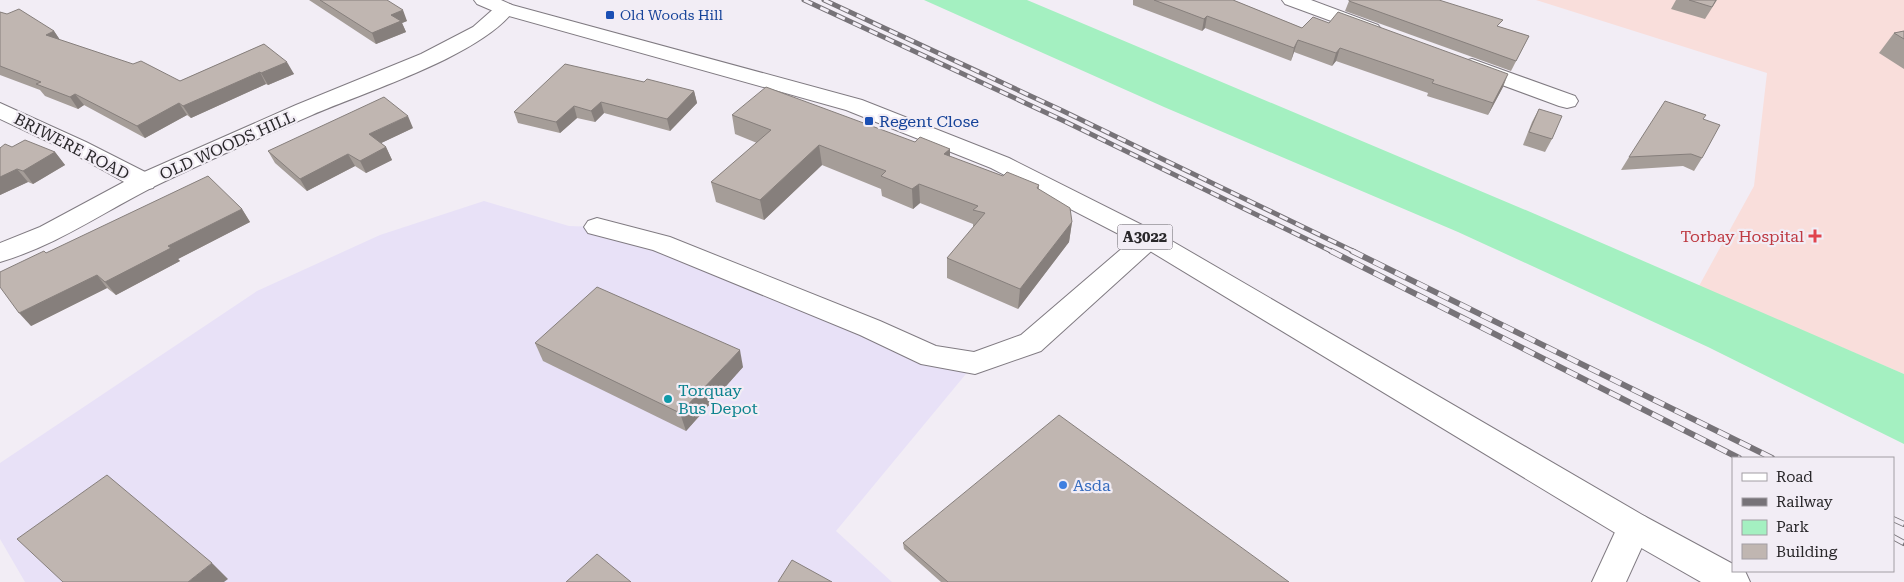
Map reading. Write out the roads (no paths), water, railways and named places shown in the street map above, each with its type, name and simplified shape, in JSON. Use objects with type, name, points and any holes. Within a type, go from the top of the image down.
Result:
[{"type":"street","points":[[1292,0],[1393,37]]},
{"type":"street","name":"OLD WOODS HILL","points":[[0,253],[49,233],[144,182],[304,110],[429,59],[480,32],[494,4]]},
{"type":"street","name":"A3022","points":[[494,4],[854,105],[1000,163],[1149,239],[1634,526],[1734,582]]},
{"type":"street","points":[[1457,61],[1567,101]]},
{"type":"street","name":"BRIWERE ROAD","points":[[0,110],[78,147],[144,182]]},
{"type":"street","points":[[597,227],[661,243],[870,328],[931,356],[975,363],[1031,343],[1149,239]]},
{"type":"street","points":[[1609,582],[1634,526]]},
{"type":"railway","points":[[804,0],[1064,121],[1332,252]]},
{"type":"railway","points":[[824,0],[1063,111],[1355,252]]},
{"type":"railway","points":[[1352,251],[1770,457]]},
{"type":"railway","points":[[1332,252],[1737,457]]},
{"type":"railway","points":[[1894,519],[1904,524]]},
{"type":"railway","points":[[1894,538],[1904,543]]},
{"type":"place","name":"Old Woods Hill","points":[[610,15]]},
{"type":"place","name":"Regent Close","points":[[869,121]]},
{"type":"place","name":"Torbay Hospital","points":[[1815,236]]},
{"type":"place","name":"Torquay Bus Depot","points":[[668,399]]},
{"type":"place","name":"Asda","points":[[1063,485]]}]
